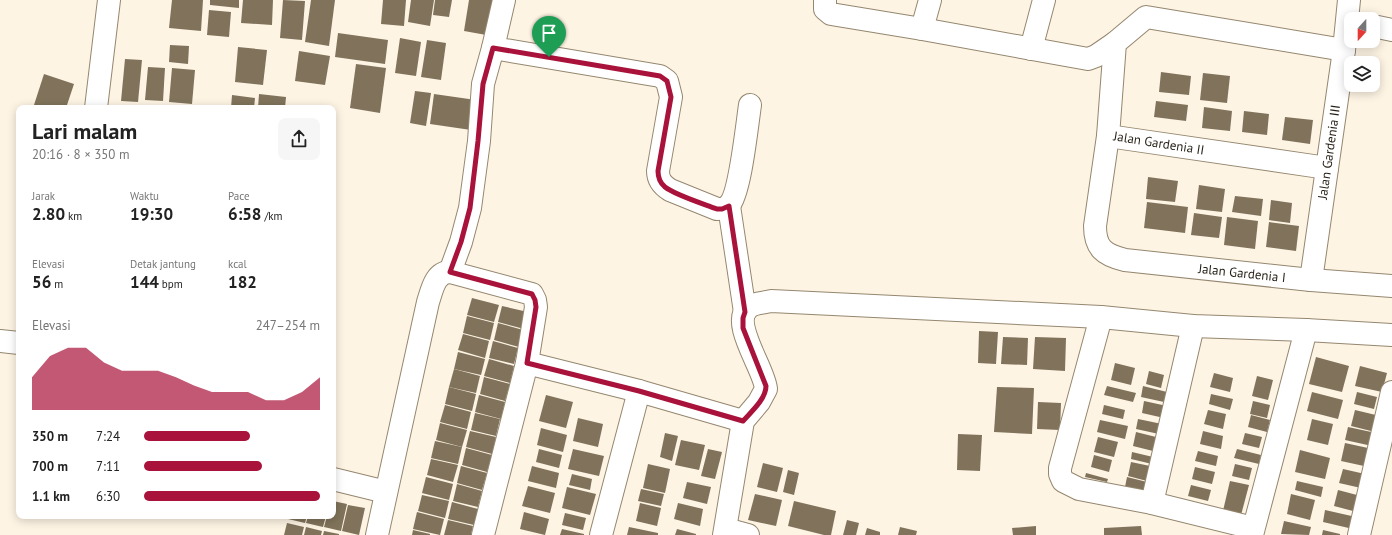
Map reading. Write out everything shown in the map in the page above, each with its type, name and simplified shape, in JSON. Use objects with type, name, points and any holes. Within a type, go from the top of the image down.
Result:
[{"type":"street","points":[[96,105],[109,0]]},
{"type":"street","points":[[450,272],[461,242],[470,208],[483,84],[504,0]]},
{"type":"street","points":[[825,0],[825,8],[831,14],[1088,59],[1096,56],[1115,43],[1148,8],[1344,50]]},
{"type":"street","points":[[922,29],[930,0]]},
{"type":"street","points":[[1031,49],[1044,0]]},
{"type":"street","points":[[1380,27],[1392,30]]},
{"type":"street","name":"Jalan Gardenia II","points":[[1115,43],[1108,136],[1327,168]]},
{"type":"street","points":[[493,48],[660,76],[667,81],[671,97],[658,178],[664,187],[677,194],[717,209],[722,209],[729,206]]},
{"type":"street","name":"Jalan Gardenia III","points":[[1311,280],[1344,50]]},
{"type":"street","points":[[745,312],[729,206],[737,189],[750,105]]},
{"type":"street","name":"Jalan Gardenia I","points":[[1108,136],[1095,226],[1096,238],[1100,248],[1110,256],[1125,260],[1311,280],[1392,286]]},
{"type":"street","points":[[377,535],[428,302],[437,278],[440,274],[450,272],[532,294],[536,307],[527,363],[483,535]]},
{"type":"street","points":[[748,535],[725,532],[743,421],[759,402],[766,389],[743,328],[743,318],[745,312],[751,306],[771,301],[1101,317],[1193,326],[1392,335]]},
{"type":"street","points":[[1101,317],[1060,468],[1060,474],[1063,481],[1073,487],[1152,503],[1252,531],[1306,330]]},
{"type":"street","points":[[1152,503],[1193,326]]},
{"type":"street","points":[[527,363],[639,391],[743,421]]},
{"type":"street","points":[[601,535],[639,391]]},
{"type":"street","points":[[1359,535],[1392,392]]},
{"type":"street","points":[[336,480],[386,492]]},
{"type":"building","points":[[172,0],[203,0],[201,31],[169,28]]},
{"type":"building","points":[[210,0],[239,0],[239,8],[210,5]]},
{"type":"building","points":[[243,0],[273,0],[272,25],[241,23]]},
{"type":"building","points":[[283,0],[305,1],[302,40],[280,38]]},
{"type":"building","points":[[311,0],[335,0],[329,46],[305,42]]},
{"type":"building","points":[[383,0],[406,0],[404,26],[381,24]]},
{"type":"building","points":[[411,0],[434,0],[430,26],[408,22]]},
{"type":"building","points":[[435,0],[452,0],[449,17],[433,15]]},
{"type":"building","points":[[469,0],[497,0],[492,36],[464,31]]},
{"type":"building","points":[[209,10],[231,12],[229,37],[207,35]]},
{"type":"building","points":[[338,33],[388,40],[385,64],[335,57]]},
{"type":"building","points":[[400,38],[421,42],[416,76],[395,73]]},
{"type":"building","points":[[427,40],[446,43],[441,80],[421,77]]},
{"type":"building","points":[[170,45],[189,46],[188,64],[169,62]]},
{"type":"building","points":[[238,47],[267,50],[263,85],[235,82]]},
{"type":"building","points":[[299,51],[330,56],[325,85],[295,81]]},
{"type":"building","points":[[125,59],[142,60],[138,102],[121,101]]},
{"type":"building","points":[[356,64],[386,68],[380,113],[350,108]]},
{"type":"building","points":[[148,67],[165,68],[163,101],[145,100]]},
{"type":"building","points":[[172,68],[195,70],[192,104],[169,102]]},
{"type":"building","points":[[1161,72],[1191,76],[1189,95],[1159,92]]},
{"type":"building","points":[[1203,73],[1230,76],[1227,103],[1200,100]]},
{"type":"building","points":[[44,74],[74,84],[67,105],[34,105]]},
{"type":"building","points":[[415,91],[431,93],[426,126],[410,123]]},
{"type":"building","points":[[259,94],[286,97],[285,105],[258,105]]},
{"type":"building","points":[[434,94],[476,100],[471,130],[430,124]]},
{"type":"building","points":[[232,95],[255,98],[254,105],[231,105]]},
{"type":"building","points":[[1156,101],[1188,105],[1186,121],[1154,117]]},
{"type":"building","points":[[1204,107],[1232,111],[1230,131],[1202,128]]},
{"type":"building","points":[[1244,111],[1269,114],[1267,135],[1242,132]]},
{"type":"building","points":[[1285,117],[1313,120],[1310,144],[1282,140]]},
{"type":"building","points":[[1148,177],[1178,181],[1175,202],[1146,199]]},
{"type":"building","points":[[1199,185],[1225,189],[1222,212],[1196,209]]},
{"type":"building","points":[[1235,196],[1263,199],[1261,216],[1232,212]]},
{"type":"building","points":[[1271,200],[1292,203],[1290,223],[1269,220]]},
{"type":"building","points":[[1147,202],[1188,207],[1185,233],[1144,228]]},
{"type":"building","points":[[1194,213],[1222,217],[1219,238],[1191,235]]},
{"type":"building","points":[[1227,217],[1258,221],[1255,249],[1224,245]]},
{"type":"building","points":[[1269,222],[1299,226],[1296,251],[1266,247]]},
{"type":"building","points":[[472,298],[499,305],[494,322],[467,315]]},
{"type":"building","points":[[502,306],[528,312],[524,329],[498,322]]},
{"type":"building","points":[[467,316],[494,323],[490,340],[463,333]]},
{"type":"building","points":[[498,323],[523,330],[519,347],[494,340]]},
{"type":"building","points":[[979,331],[998,332],[996,364],[978,363]]},
{"type":"building","points":[[463,334],[489,341],[485,358],[458,350]]},
{"type":"building","points":[[1003,337],[1028,338],[1027,365],[1001,364]]},
{"type":"building","points":[[1035,337],[1066,338],[1065,371],[1033,369]]},
{"type":"building","points":[[493,341],[518,348],[514,364],[489,358]]},
{"type":"building","points":[[458,352],[485,359],[481,375],[454,369]]},
{"type":"building","points":[[1316,357],[1349,366],[1342,392],[1309,384]]},
{"type":"building","points":[[489,359],[514,366],[510,383],[484,376]]},
{"type":"building","points":[[1115,363],[1135,368],[1131,385],[1111,380]]},
{"type":"building","points":[[1360,366],[1387,373],[1382,392],[1355,386]]},
{"type":"building","points":[[454,369],[480,376],[476,393],[449,387]]},
{"type":"building","points":[[1149,371],[1164,375],[1161,388],[1146,384]]},
{"type":"building","points":[[1214,373],[1233,378],[1230,392],[1210,387]]},
{"type":"building","points":[[1257,376],[1273,380],[1268,400],[1252,396]]},
{"type":"building","points":[[484,377],[510,384],[505,401],[480,394]]},
{"type":"building","points":[[1107,386],[1136,393],[1133,402],[1104,395]]},
{"type":"building","points":[[1143,386],[1167,392],[1164,402],[1141,397]]},
{"type":"building","points":[[449,387],[476,394],[472,411],[445,404]]},
{"type":"building","points":[[997,387],[1034,388],[1032,434],[994,432]]},
{"type":"building","points":[[1312,392],[1343,400],[1338,419],[1307,411]]},
{"type":"building","points":[[1357,392],[1377,397],[1374,409],[1354,404]]},
{"type":"building","points":[[1211,394],[1233,399],[1230,410],[1209,404]]},
{"type":"building","points":[[479,395],[505,402],[501,419],[475,412]]},
{"type":"building","points":[[546,395],[573,402],[566,428],[539,421]]},
{"type":"building","points":[[1144,401],[1167,406],[1164,418],[1142,413]]},
{"type":"building","points":[[1253,401],[1270,405],[1267,418],[1250,414]]},
{"type":"building","points":[[1038,402],[1061,403],[1060,430],[1037,429]]},
{"type":"building","points":[[445,405],[471,412],[467,429],[440,422]]},
{"type":"building","points":[[1104,405],[1125,410],[1123,419],[1102,414]]},
{"type":"building","points":[[1208,410],[1226,414],[1223,429],[1204,424]]},
{"type":"building","points":[[1355,410],[1380,416],[1375,432],[1351,426]]},
{"type":"building","points":[[475,413],[500,419],[496,436],[471,430]]},
{"type":"building","points":[[1251,415],[1270,420],[1267,432],[1248,427]]},
{"type":"building","points":[[578,418],[603,424],[598,447],[573,441]]},
{"type":"building","points":[[1138,419],[1162,424],[1159,434],[1136,429]]},
{"type":"building","points":[[1312,419],[1333,424],[1328,445],[1307,440]]},
{"type":"building","points":[[1100,420],[1128,426],[1125,439],[1097,432]]},
{"type":"building","points":[[440,423],[467,430],[462,447],[436,440]]},
{"type":"building","points":[[1348,427],[1376,433],[1372,446],[1345,440]]},
{"type":"building","points":[[541,428],[567,435],[563,452],[537,445]]},
{"type":"building","points":[[470,431],[496,437],[492,454],[466,447]]},
{"type":"building","points":[[1203,431],[1223,436],[1221,449],[1200,444]]},
{"type":"building","points":[[1136,432],[1160,438],[1157,452],[1133,446]]},
{"type":"building","points":[[665,433],[678,436],[672,461],[660,457]]},
{"type":"building","points":[[1245,433],[1262,437],[1259,448],[1242,444]]},
{"type":"building","points":[[958,434],[982,435],[980,471],[957,470]]},
{"type":"building","points":[[1098,437],[1118,442],[1114,457],[1094,452]]},
{"type":"building","points":[[681,440],[705,445],[699,470],[675,465]]},
{"type":"building","points":[[435,441],[462,447],[458,464],[431,458]]},
{"type":"building","points":[[1345,443],[1368,448],[1364,466],[1341,461]]},
{"type":"building","points":[[466,448],[492,455],[487,472],[462,465]]},
{"type":"building","points":[[539,449],[562,455],[559,468],[536,462]]},
{"type":"building","points":[[573,449],[604,456],[599,476],[568,469]]},
{"type":"building","points":[[708,449],[722,452],[715,479],[701,476]]},
{"type":"building","points":[[1237,449],[1261,455],[1259,464],[1234,458]]},
{"type":"building","points":[[1300,450],[1330,458],[1325,479],[1295,472]]},
{"type":"building","points":[[1198,451],[1218,456],[1216,466],[1195,461]]},
{"type":"building","points":[[1132,452],[1153,457],[1152,464],[1131,459]]},
{"type":"building","points":[[1094,455],[1112,460],[1109,472],[1091,467]]},
{"type":"building","points":[[431,459],[458,465],[453,482],[427,475]]},
{"type":"building","points":[[1131,462],[1150,466],[1147,481],[1128,476]]},
{"type":"building","points":[[763,463],[783,468],[777,492],[757,487]]},
{"type":"building","points":[[648,464],[670,469],[665,493],[643,488]]},
{"type":"building","points":[[1235,464],[1252,468],[1249,480],[1232,476]]},
{"type":"building","points":[[461,466],[487,473],[482,490],[457,483]]},
{"type":"building","points":[[532,466],[559,473],[556,488],[528,481]]},
{"type":"building","points":[[1195,467],[1215,472],[1212,484],[1192,479]]},
{"type":"building","points":[[1343,469],[1365,474],[1361,488],[1339,483]]},
{"type":"building","points":[[788,470],[799,473],[794,495],[783,492]]},
{"type":"building","points":[[1086,473],[1108,479],[1107,482],[1085,477]]},
{"type":"building","points":[[572,474],[592,479],[590,490],[569,485]]},
{"type":"building","points":[[426,477],[453,484],[449,500],[422,493]]},
{"type":"building","points":[[1127,477],[1147,482],[1144,496],[1124,492]]},
{"type":"building","points":[[1230,481],[1249,485],[1240,519],[1222,515]]},
{"type":"building","points":[[1297,481],[1323,487],[1321,497],[1295,490]]},
{"type":"building","points":[[687,482],[711,487],[707,504],[683,498]]},
{"type":"building","points":[[457,484],[482,491],[478,507],[453,501]]},
{"type":"building","points":[[1191,485],[1211,490],[1208,501],[1188,496]]},
{"type":"building","points":[[528,486],[555,493],[550,513],[522,506]]},
{"type":"building","points":[[567,487],[596,494],[590,515],[562,508]]},
{"type":"building","points":[[641,489],[664,494],[661,506],[638,501]]},
{"type":"building","points":[[1338,490],[1357,495],[1353,511],[1334,506]]},
{"type":"building","points":[[755,494],[782,500],[776,526],[748,520]]},
{"type":"building","points":[[1291,494],[1315,500],[1310,520],[1287,514]]},
{"type":"building","points":[[422,495],[449,501],[445,518],[418,511]]},
{"type":"building","points":[[794,501],[836,511],[831,535],[824,535],[788,526]]},
{"type":"building","points":[[336,502],[347,504],[341,531],[324,527],[326,519],[336,519]]},
{"type":"building","points":[[452,502],[478,509],[474,525],[448,519]]},
{"type":"building","points":[[640,503],[661,508],[657,526],[636,521]]},
{"type":"building","points":[[678,503],[703,509],[700,526],[674,519]]},
{"type":"building","points":[[348,505],[365,508],[359,535],[342,531]]},
{"type":"building","points":[[1325,510],[1356,517],[1353,529],[1323,522]]},
{"type":"building","points":[[417,512],[444,519],[440,535],[413,529]]},
{"type":"building","points":[[524,512],[549,519],[545,535],[520,529]]},
{"type":"building","points":[[565,513],[586,518],[583,530],[562,525]]},
{"type":"building","points":[[288,519],[306,519],[305,523]]},
{"type":"building","points":[[307,519],[325,519],[323,527],[306,523]]},
{"type":"building","points":[[448,520],[473,526],[471,535],[444,535]]},
{"type":"building","points":[[847,520],[859,523],[856,535],[843,535]]},
{"type":"building","points":[[1284,521],[1311,527],[1309,535],[1281,534]]},
{"type":"building","points":[[287,523],[304,527],[302,535],[284,535]]},
{"type":"building","points":[[1036,526],[1036,535],[1013,535],[1012,528]]},
{"type":"building","points":[[1141,526],[1142,535],[1104,535],[1104,528]]},
{"type":"building","points":[[306,527],[322,531],[321,535],[304,535]]},
{"type":"building","points":[[629,527],[658,533],[658,535],[627,535]]},
{"type":"building","points":[[900,527],[917,531],[916,535],[898,535]]},
{"type":"building","points":[[867,528],[880,532],[880,535],[865,535]]},
{"type":"building","points":[[562,529],[584,534],[584,535],[560,535]]},
{"type":"building","points":[[677,529],[696,534],[696,535],[675,535]]},
{"type":"building","points":[[413,530],[430,534],[430,535],[412,535]]},
{"type":"building","points":[[1323,530],[1340,534],[1340,535],[1322,535]]},
{"type":"building","points":[[324,531],[339,534],[339,535],[323,535]]},
{"type":"route","points":[[493,48],[549,57],[660,76],[667,81],[670,88],[671,97],[658,178],[664,187],[677,194],[717,209],[722,209],[729,206],[745,312],[743,318],[743,328],[766,386],[765,392],[759,402],[743,421],[639,391],[527,363],[536,307],[532,294],[450,272],[461,242],[470,208],[483,84],[493,48]]}]
